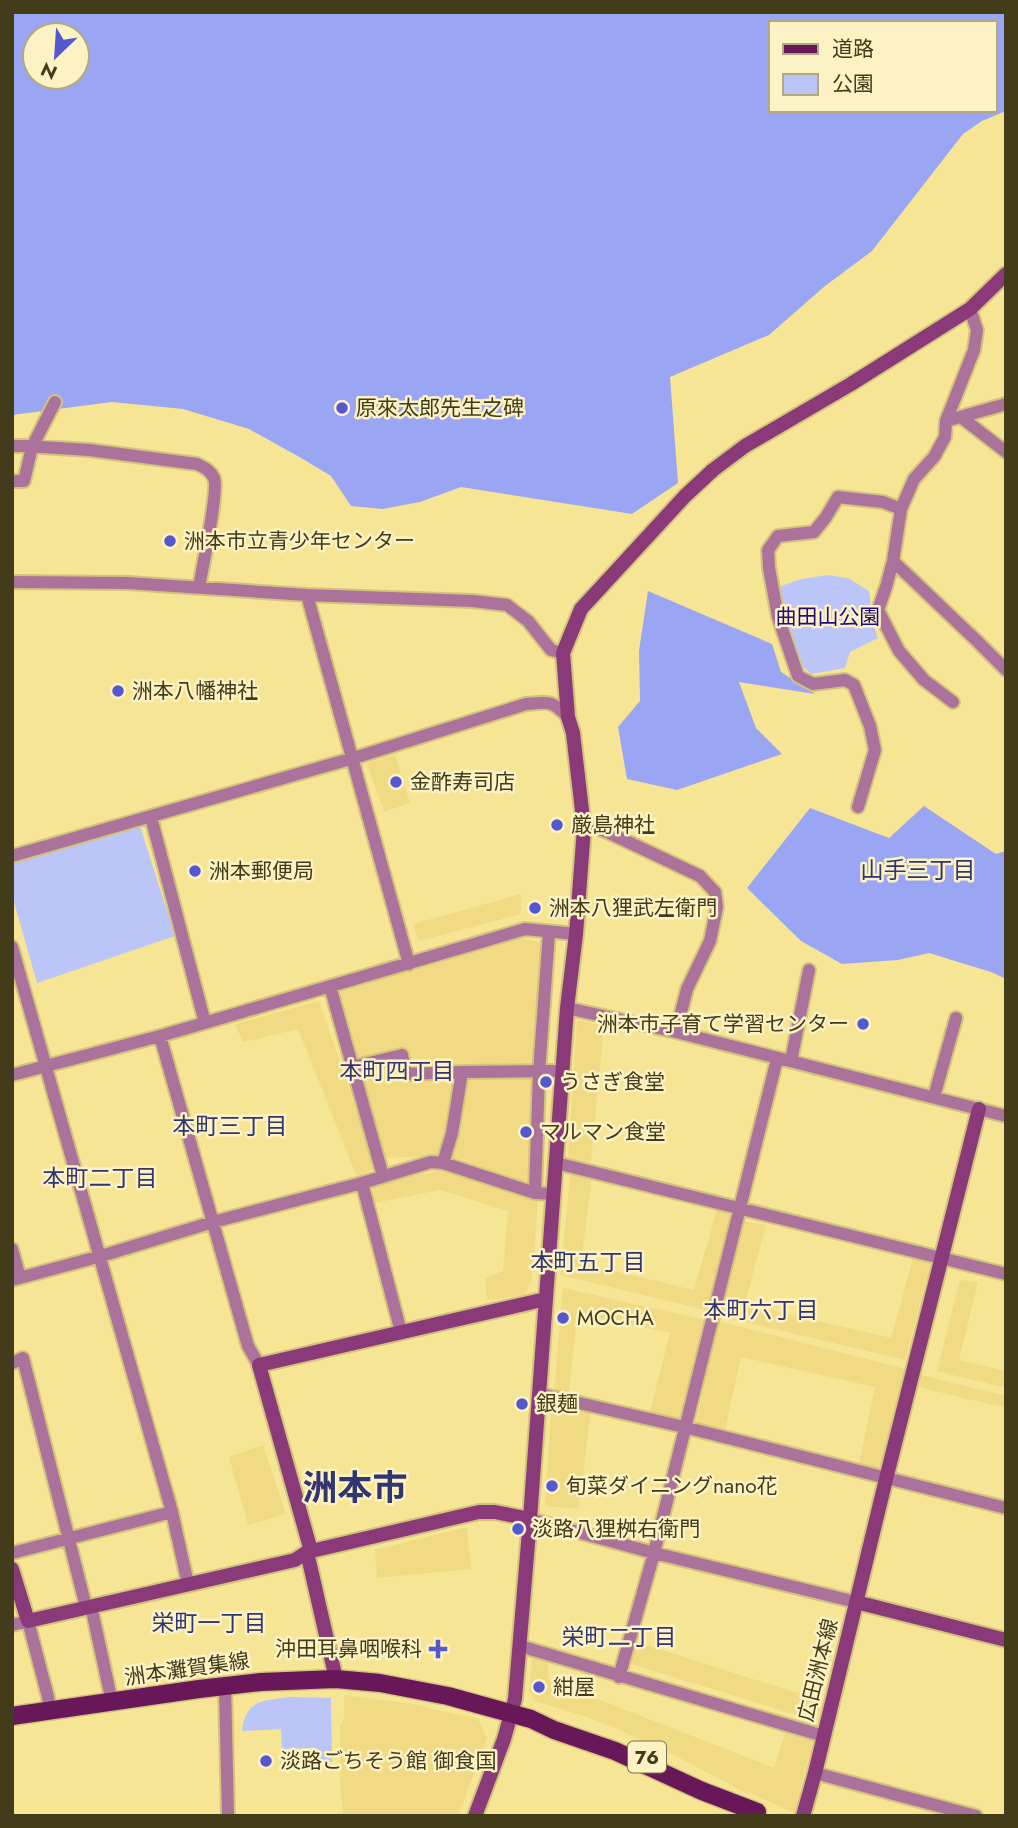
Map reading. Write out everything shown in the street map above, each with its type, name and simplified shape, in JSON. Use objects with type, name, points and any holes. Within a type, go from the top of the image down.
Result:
[{"type":"main road","name":"洲本灘賀集線","points":[[12,1716],[261,1682],[336,1679],[406,1688],[448,1696],[531,1719],[615,1751],[702,1791],[761,1814]]},
{"type":"street","points":[[475,1816],[515,1699],[567,1008],[584,828],[562,653],[581,609],[713,470],[746,446],[970,309],[1006,274]]},
{"type":"street","points":[[953,702],[924,680],[899,651],[878,610],[893,561],[901,509],[914,479],[934,457],[945,437],[946,421],[974,351],[977,330],[970,309]]},
{"type":"street","points":[[12,481],[24,481],[32,447],[55,402]]},
{"type":"street","points":[[946,421],[1006,404]]},
{"type":"street","points":[[961,417],[1006,452]]},
{"type":"street","points":[[12,446],[89,450],[197,464],[208,469],[215,481],[209,534],[198,587]]},
{"type":"street","points":[[858,807],[875,750],[870,726],[854,685],[845,680],[813,684],[798,676],[778,617],[768,550],[778,536],[814,532],[838,497],[883,502],[901,509]]},
{"type":"street","points":[[893,561],[1006,670]]},
{"type":"street","points":[[12,582],[128,583],[507,605],[528,621],[551,650],[562,653]]},
{"type":"street","points":[[307,595],[409,964]]},
{"type":"street","points":[[12,856],[352,759],[526,704],[555,704],[568,717]]},
{"type":"street","points":[[151,817],[205,1023]]},
{"type":"street","points":[[584,828],[592,827],[605,831],[701,876],[715,892],[717,907],[710,941],[687,989],[676,1032]]},
{"type":"street","points":[[12,1075],[160,1036],[524,929],[576,934]]},
{"type":"street","points":[[535,1193],[539,1072],[549,932]]},
{"type":"street","points":[[12,947],[172,1512],[188,1584]]},
{"type":"street","points":[[791,1061],[809,970]]},
{"type":"street","points":[[330,986],[383,1176]]},
{"type":"street","points":[[567,1008],[676,1032],[1006,1116]]},
{"type":"street","points":[[934,1097],[956,1018]]},
{"type":"street","points":[[160,1036],[248,1346],[258,1364],[309,1552],[336,1679]]},
{"type":"street","points":[[352,1068],[402,1055],[406,1074],[554,1071]]},
{"type":"street","points":[[619,1676],[654,1553],[777,1059]]},
{"type":"street","points":[[443,1163],[452,1133],[461,1072]]},
{"type":"street","points":[[12,1625],[295,1560],[309,1552],[479,1512],[495,1512],[530,1519],[654,1553],[856,1602],[979,1109]]},
{"type":"street","points":[[12,1249],[16,1279],[431,1162],[443,1163],[535,1193],[554,1194]]},
{"type":"street","points":[[556,1163],[1006,1274]]},
{"type":"street","points":[[362,1183],[401,1332]]},
{"type":"street","points":[[258,1364],[546,1299]]},
{"type":"street","points":[[12,1363],[23,1358],[112,1702]]},
{"type":"street","points":[[540,1394],[684,1427],[1006,1508]]},
{"type":"street","points":[[12,1553],[172,1512]]},
{"type":"street","points":[[12,1569],[50,1710]]},
{"type":"street","name":"広田洲本線","points":[[803,1816],[856,1602],[1006,1640]]},
{"type":"street","points":[[520,1646],[824,1736]]},
{"type":"street","points":[[225,1686],[228,1816]]},
{"type":"street","points":[[815,1773],[975,1816]]},
{"type":"shaded area","points":[[12,12],[1006,12],[1006,111],[982,121],[963,134],[872,251],[825,286],[769,335],[670,377],[678,483],[632,514],[461,487],[420,502],[383,509],[351,506],[331,476],[303,459],[249,429],[183,409],[112,402],[12,415]]},
{"type":"shaded area","points":[[648,591],[772,644],[781,672],[815,694],[739,682],[756,728],[782,754],[677,790],[627,779],[618,727],[640,701],[639,651]]},
{"type":"shaded area","points":[[395,755],[410,803],[384,812],[367,763]]},
{"type":"shaded area","points":[[924,806],[996,854],[1006,851],[1006,979],[929,953],[898,960],[842,964],[801,941],[747,888],[810,808],[889,838]]},
{"type":"shaded area","points":[[521,894],[521,914],[419,941],[413,924]]},
{"type":"shaded area","points":[[523,938],[554,946],[537,1187],[446,1155],[384,1158],[336,989]]},
{"type":"shaded area","points":[[319,1001],[373,1158],[375,1168],[357,1177],[298,1029],[243,1042],[235,1024]]},
{"type":"shaded area","points":[[577,1020],[604,1026],[591,1162],[568,1159]]},
{"type":"shaded area","points":[[445,1170],[538,1200],[532,1278],[525,1295],[487,1300],[485,1278],[503,1271],[508,1211],[440,1190],[375,1203],[372,1184]]},
{"type":"shaded area","points":[[571,1170],[592,1177],[581,1263],[694,1290],[718,1206],[736,1212],[710,1311],[560,1275]]},
{"type":"shaded area","points":[[743,1221],[766,1225],[745,1304],[891,1338],[913,1258],[931,1262],[905,1360],[712,1314]]},
{"type":"shaded area","points":[[960,1280],[978,1282],[959,1360],[1006,1371],[1006,1388],[937,1371]]},
{"type":"shaded area","points":[[563,1288],[710,1321],[683,1424],[649,1416],[670,1333],[577,1312],[569,1395],[554,1392]]},
{"type":"shaded area","points":[[718,1321],[906,1369],[882,1469],[859,1463],[875,1387],[741,1357],[725,1429],[696,1423]]},
{"type":"shaded area","points":[[921,1375],[1006,1396],[1006,1408],[918,1387]]},
{"type":"shaded area","points":[[552,1400],[591,1409],[579,1509],[547,1506],[545,1503]]},
{"type":"shaded area","points":[[263,1445],[286,1514],[248,1525],[229,1457]]},
{"type":"shaded area","points":[[467,1527],[471,1569],[377,1578],[375,1550]]},
{"type":"shaded area","points":[[637,1642],[822,1701],[817,1721],[631,1664]]},
{"type":"shaded area","points":[[532,1655],[548,1661],[549,1680],[774,1768],[786,1730],[812,1738],[813,1743],[794,1813],[748,1794],[613,1727],[535,1701],[529,1691]]},
{"type":"shaded area","points":[[344,1695],[407,1703],[478,1719],[487,1738],[458,1816],[343,1816],[340,1725],[344,1719]]},
{"type":"green space","name":"曲田山公園","points":[[827,575],[848,578],[869,591],[873,624],[878,638],[850,652],[845,668],[811,674],[799,663],[780,609],[781,586]]},
{"type":"green space","points":[[140,826],[175,936],[37,983],[12,895],[12,857]]},
{"type":"green space","points":[[289,1697],[331,1698],[332,1762],[315,1761],[315,1748],[282,1749],[281,1729],[242,1731],[247,1713],[257,1703]]},
{"type":"place","name":"原來太郎先生之碑","points":[[342,408]]},
{"type":"place","name":"洲本市立青少年センター","points":[[170,541]]},
{"type":"place","name":"洲本八幡神社","points":[[118,691]]},
{"type":"place","name":"金酢寿司店","points":[[396,782]]},
{"type":"place","name":"厳島神社","points":[[557,825]]},
{"type":"place","name":"洲本郵便局","points":[[195,871]]},
{"type":"place","name":"洲本八狸武左衛門","points":[[535,908]]},
{"type":"place","name":"洲本市子育て学習センター","points":[[863,1024]]},
{"type":"place","name":"うさぎ食堂","points":[[546,1082]]},
{"type":"place","name":"マルマン食堂","points":[[526,1132]]},
{"type":"place","name":"MOCHA","points":[[563,1318]]},
{"type":"place","name":"銀麺","points":[[522,1404]]},
{"type":"place","name":"旬菜ダイニングnano花","points":[[552,1486]]},
{"type":"place","name":"淡路八狸桝右衛門","points":[[518,1529]]},
{"type":"place","name":"沖田耳鼻咽喉科","points":[[438,1649]]},
{"type":"place","name":"紺屋","points":[[539,1687]]},
{"type":"place","name":"淡路ごちそう館 御食国","points":[[266,1761]]},
{"type":"district","name":"山手三丁目","points":[[918,870]]},
{"type":"district","name":"本町四丁目","points":[[397,1071]]},
{"type":"district","name":"本町三丁目","points":[[230,1126]]},
{"type":"district","name":"本町二丁目","points":[[100,1178]]},
{"type":"district","name":"本町五丁目","points":[[588,1262]]},
{"type":"district","name":"本町六丁目","points":[[761,1310]]},
{"type":"district","name":"洲本市","points":[[355,1488]]},
{"type":"district","name":"栄町一丁目","points":[[209,1623]]},
{"type":"district","name":"栄町二丁目","points":[[619,1637]]}]
